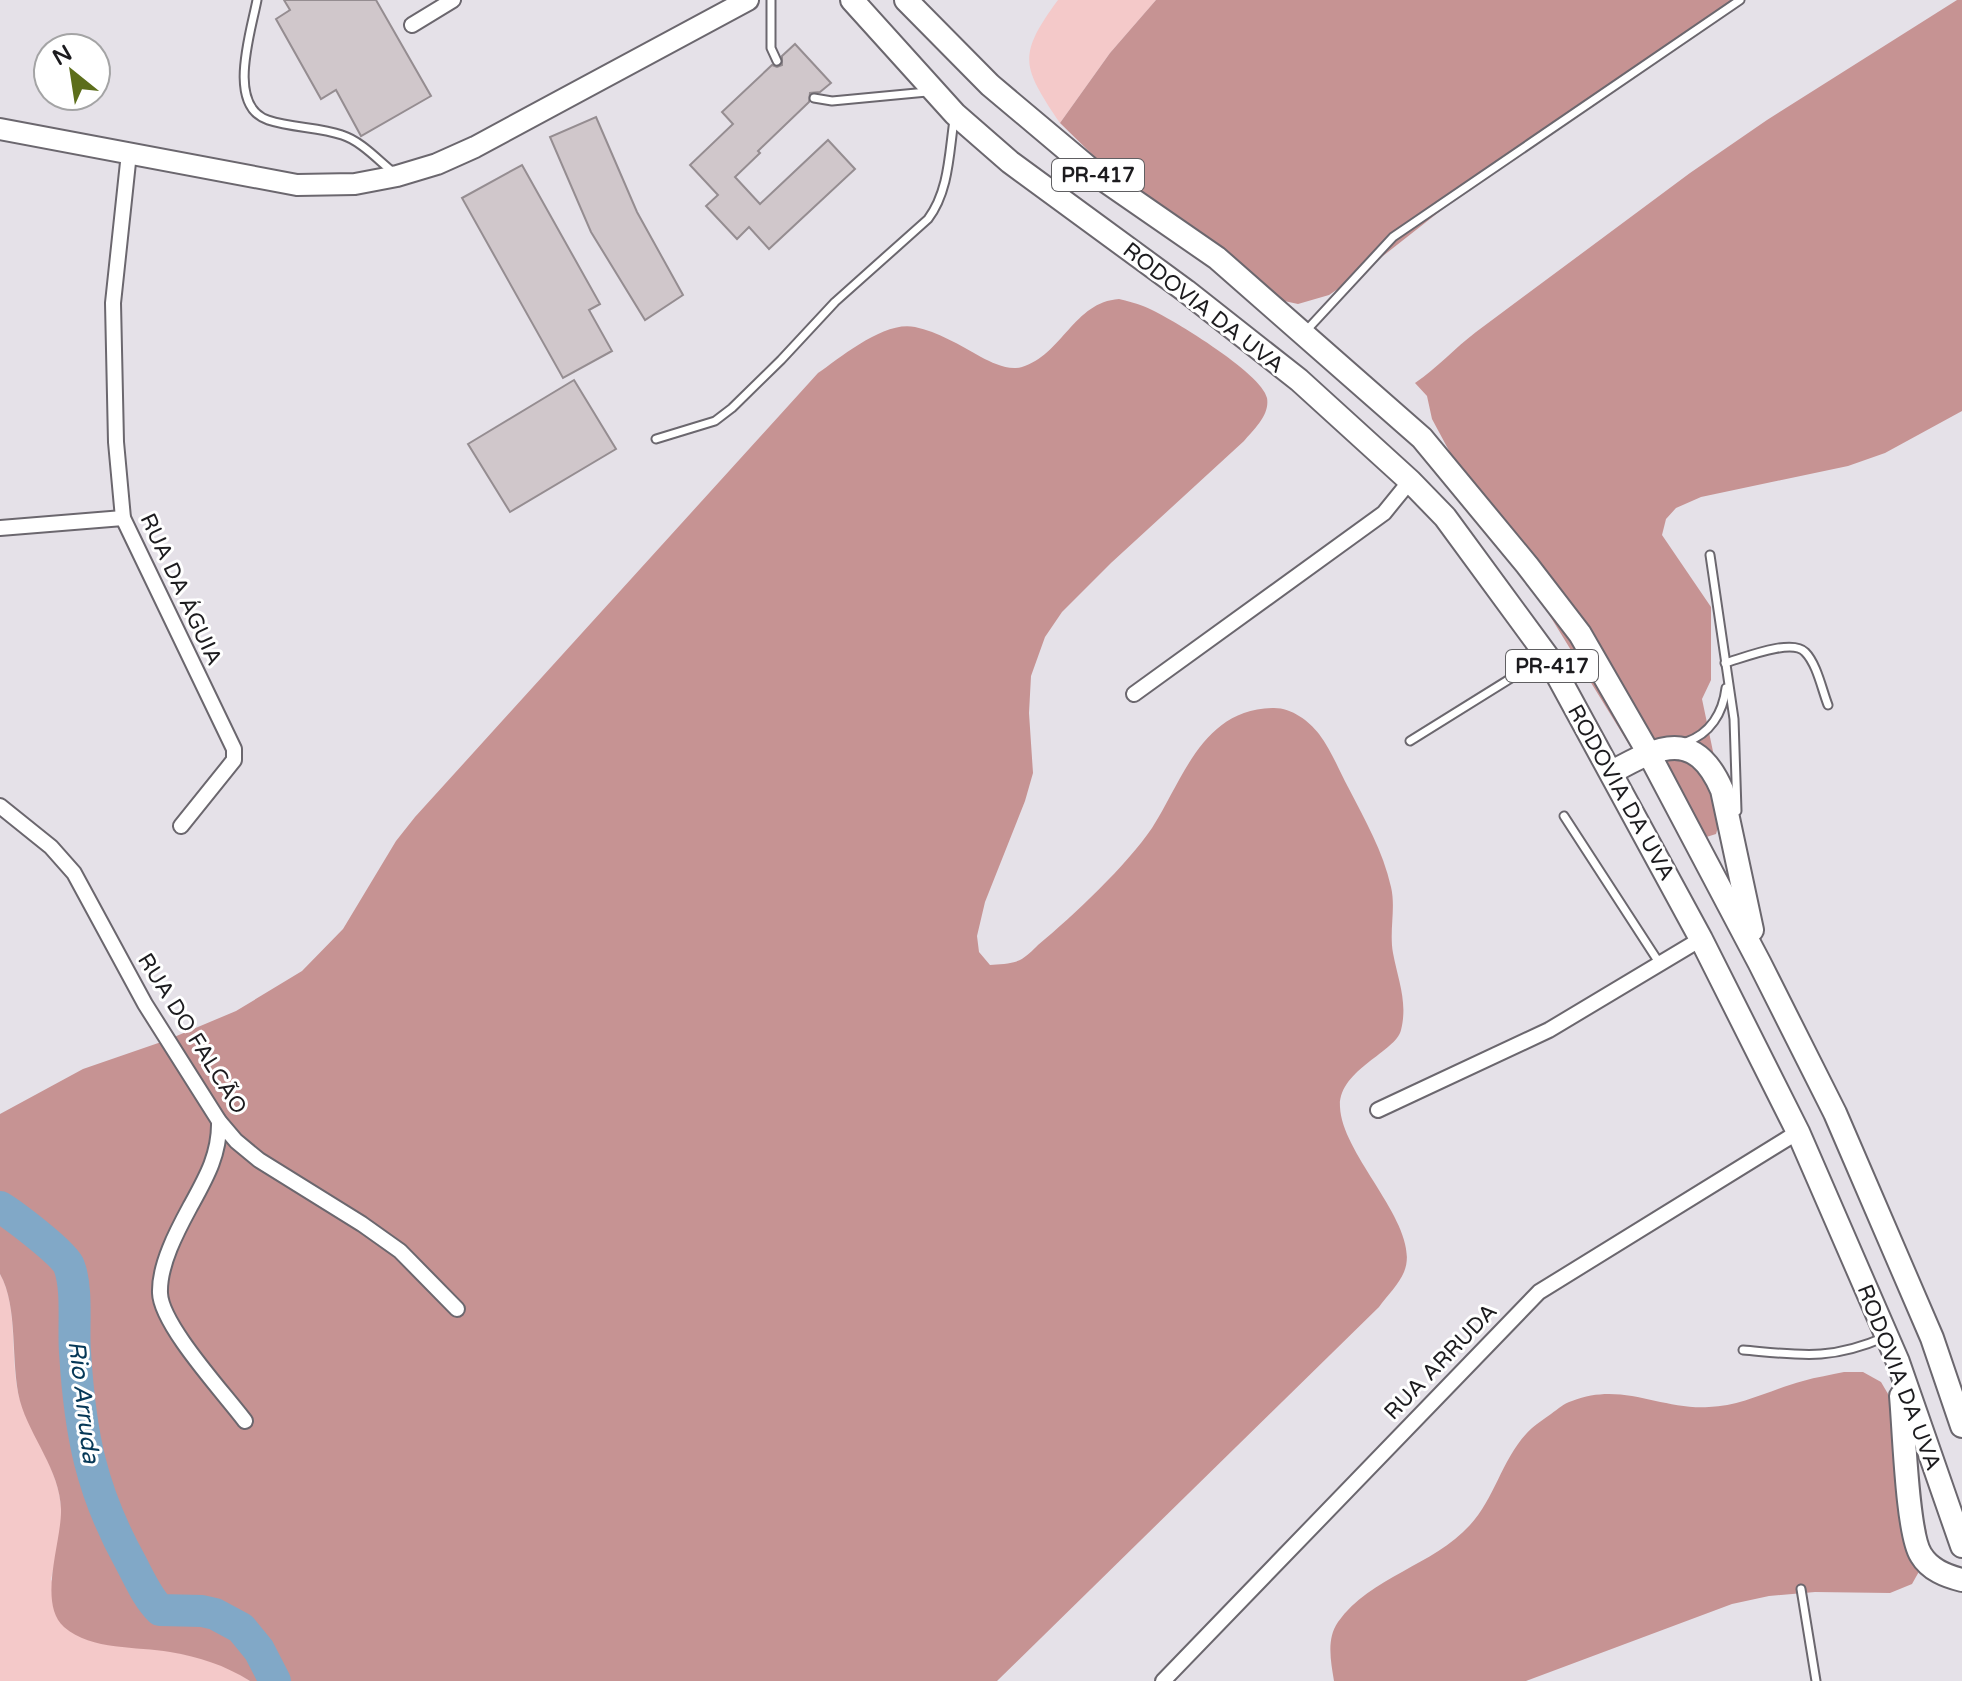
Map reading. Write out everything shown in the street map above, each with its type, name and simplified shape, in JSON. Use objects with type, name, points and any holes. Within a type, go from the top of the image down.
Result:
[{"type":"main road","name":"RODOVIA DA UVA","points":[[852,0],[955,114],[1010,162],[1186,291],[1299,380],[1410,481],[1445,517],[1547,656],[1701,939],[1798,1132],[1898,1362],[1962,1546]]},
{"type":"main road","name":"RODOVIA DA UVA","points":[[906,0],[990,85],[1097,175],[1217,258],[1422,438],[1580,634],[1658,749],[1835,1113],[1932,1338],[1962,1426]]},
{"type":"main road","points":[[1612,772],[1658,749],[1688,749],[1704,759],[1715,773],[1722,790],[1759,962]]},
{"type":"main road","points":[[1898,1362],[1913,1530],[1920,1555],[1940,1574],[1962,1580]]},
{"type":"street","points":[[412,25],[453,0]]},
{"type":"street","points":[[0,129],[297,185],[355,184],[437,164],[475,147],[748,0]]},
{"type":"street","name":"RUA DA ÁGUIA","points":[[129,153],[113,303],[115,416],[123,518],[234,749],[234,760],[181,826]]},
{"type":"street","points":[[1134,694],[1384,513],[1410,481]]},
{"type":"street","points":[[0,528],[123,518]]},
{"type":"street","name":"RUA DO FALCÃO","points":[[0,806],[51,847],[74,873],[145,1004],[219,1121],[236,1141],[259,1160],[400,1251],[457,1309]]},
{"type":"street","points":[[1378,1110],[1549,1030],[1701,939]]},
{"type":"street","points":[[219,1121],[219,1143],[209,1172],[166,1260],[160,1292],[163,1310],[175,1331],[245,1421]]},
{"type":"street","name":"RUA ARRUDA","points":[[1163,1681],[1539,1292],[1798,1132]]},
{"type":"lane","points":[[257,0],[243,80],[245,96],[253,110],[265,120],[344,135],[397,176]]},
{"type":"lane","points":[[771,0],[771,48],[777,61]]},
{"type":"lane","points":[[1302,334],[1393,237],[1740,0]]},
{"type":"lane","points":[[814,98],[832,101],[935,92]]},
{"type":"lane","points":[[656,439],[715,421],[732,408],[835,302],[928,219],[943,193],[955,114]]},
{"type":"lane","points":[[1710,555],[1734,719],[1739,876]]},
{"type":"lane","points":[[1725,663],[1790,645],[1804,649],[1828,705]]},
{"type":"lane","points":[[1410,741],[1547,656]]},
{"type":"lane","points":[[1658,749],[1691,741],[1711,726],[1724,706],[1727,682]]},
{"type":"lane","points":[[1564,816],[1660,964]]},
{"type":"lane","points":[[1743,1350],[1815,1355],[1853,1351],[1887,1336]]},
{"type":"lane","points":[[1801,1589],[1816,1681]]},
{"type":"shaded area","points":[[1058,0],[1156,0],[1110,53],[1060,123],[1038,88],[1029,61],[1036,35]]},
{"type":"shaded area","points":[[1156,0],[1734,0],[1528,142],[1360,274],[1329,295],[1298,304],[1275,299],[1103,165],[1060,123],[1110,53]]},
{"type":"shaded area","points":[[1957,0],[1962,0],[1962,411],[1885,453],[1848,466],[1701,497],[1676,508],[1666,519],[1662,535],[1711,607],[1711,680],[1702,699],[1722,814],[1716,834],[1700,839],[1665,803],[1454,460],[1432,419],[1427,396],[1415,383],[1476,332],[1690,173],[1767,120]]},
{"type":"shaded area","points":[[1119,299],[1155,312],[1232,361],[1262,388],[1267,398],[1266,410],[1244,441],[1111,563],[1062,612],[1045,637],[1031,676],[1029,713],[1033,773],[985,902],[977,936],[979,952],[990,965],[1017,961],[1067,920],[1114,874],[1141,842],[1198,750],[1212,733],[1229,720],[1249,711],[1274,708],[1287,710],[1305,720],[1327,747],[1367,824],[1388,874],[1392,895],[1392,945],[1403,1000],[1401,1030],[1389,1046],[1348,1082],[1340,1107],[1344,1127],[1354,1148],[1402,1234],[1407,1254],[1404,1272],[1393,1290],[997,1681],[250,1681],[202,1659],[101,1644],[75,1635],[64,1627],[56,1616],[51,1588],[60,1522],[59,1495],[56,1481],[20,1401],[10,1303],[0,1274],[0,1114],[83,1069],[167,1040],[236,1011],[302,971],[343,929],[396,841],[415,817],[818,373],[864,341],[903,326],[932,332],[1001,366],[1022,367],[1048,352],[1090,309]]},
{"type":"shaded area","points":[[0,1274],[10,1303],[15,1371],[21,1403],[59,1493],[61,1525],[51,1580],[169,1651],[228,1667],[250,1681],[0,1681]]},
{"type":"shaded area","points":[[1844,1372],[1863,1372],[1881,1382],[1891,1399],[1908,1449],[1927,1533],[1926,1559],[1912,1584],[1890,1593],[1815,1592],[1769,1596],[1732,1604],[1526,1681],[1334,1681],[1331,1643],[1338,1622],[1367,1593],[1438,1551],[1470,1525],[1487,1502],[1522,1438],[1564,1405],[1590,1396],[1608,1394],[1691,1407],[1721,1406],[1791,1384]]},
{"type":"building","points":[[284,0],[376,0],[431,96],[361,136],[336,90],[321,99],[276,19],[290,10]]},
{"type":"building","points":[[795,44],[831,83],[820,92],[810,93],[809,102],[735,177],[760,204],[828,140],[855,169],[769,249],[749,227],[737,239],[706,206],[718,195],[690,165],[733,124],[722,112],[772,65],[782,65],[782,56]]},
{"type":"building","points":[[596,117],[637,212],[683,295],[645,320],[591,232],[550,137]]},
{"type":"building","points":[[522,165],[600,304],[589,310],[612,351],[563,378],[462,198]]},
{"type":"building","points":[[574,380],[616,449],[510,512],[468,444]]},
{"type":"waterway","name":"Rio Arruda","points":[[0,1207],[49,1244],[69,1266],[84,1436],[106,1511],[144,1588],[160,1610],[202,1611],[215,1614],[241,1628],[259,1650],[275,1681]]}]
